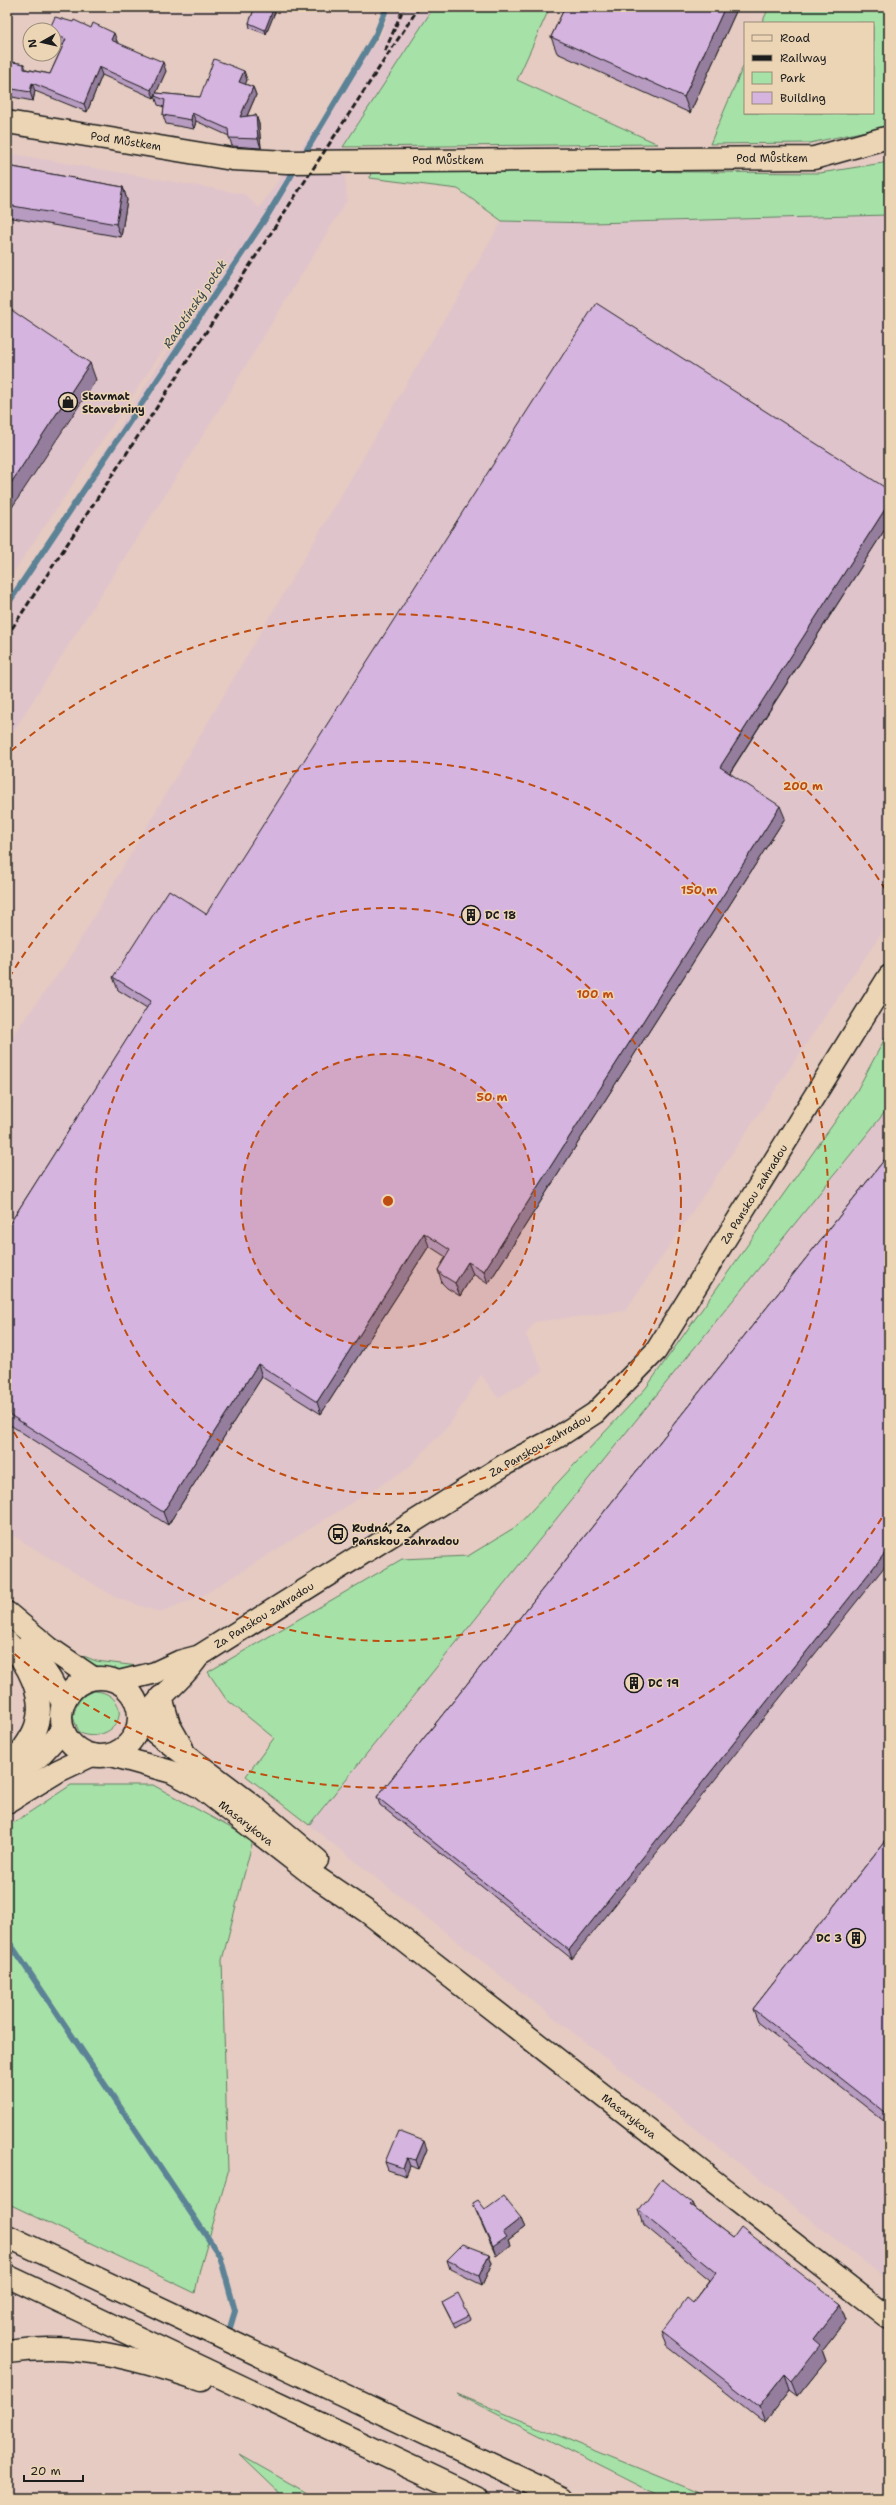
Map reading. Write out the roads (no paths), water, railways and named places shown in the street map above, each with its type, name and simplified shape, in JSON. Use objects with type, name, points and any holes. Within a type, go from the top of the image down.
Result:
[{"type":"main road","name":"Pod Můstkem","points":[[7,122],[232,159],[287,162],[814,158],[889,137]]},
{"type":"main road","points":[[7,1612],[49,1648],[93,1678]]},
{"type":"main road","points":[[7,1626],[34,1652],[63,1703]]},
{"type":"main road","points":[[7,1642],[22,1659],[30,1675],[35,1688],[39,1714],[32,1734],[7,1770]]},
{"type":"main road","points":[[7,1802],[58,1771],[123,1748],[131,1741],[142,1718],[133,1696],[118,1682],[105,1678],[93,1678],[75,1686],[63,1703],[61,1712],[63,1730],[72,1744],[80,1751],[102,1755]]},
{"type":"main road","points":[[161,1697],[169,1725],[186,1754]]},
{"type":"main road","name":"Masarykova","points":[[142,1718],[156,1733],[252,1805],[326,1867],[370,1913]]},
{"type":"main road","points":[[7,1781],[39,1756],[63,1730]]},
{"type":"main road","name":"Masarykova","points":[[102,1755],[172,1772],[200,1787],[313,1875],[370,1913],[889,2318]]},
{"type":"main road","points":[[7,2236],[562,2498]]},
{"type":"main road","points":[[7,2276],[299,2412],[477,2498]]},
{"type":"main road","points":[[7,2352],[52,2348],[116,2354],[155,2364],[299,2412]]},
{"type":"street","name":"Za Panskou zahradou","points":[[118,1682],[154,1673],[180,1661],[199,1656],[506,1464],[558,1437],[595,1413],[656,1351],[889,976]]},
{"type":"street","name":"Za Panskou zahradou","points":[[142,1718],[191,1668],[199,1656]]},
{"type":"waterway","name":"Radotínský potok","points":[[303,156],[376,34],[387,7]]},
{"type":"waterway","name":"Radotínský potok","points":[[7,605],[267,216],[297,166]]},
{"type":"waterway","points":[[7,1939],[220,2256],[235,2311],[229,2331]]},
{"type":"railway","points":[[385,51],[404,7]]},
{"type":"railway","points":[[7,636],[419,7]]},
{"type":"place","name":"Stavmat Stavebniny","points":[[68,402]]},
{"type":"place","name":"DC 18","points":[[471,915]]},
{"type":"place","name":"Rudná, Za Panskou zahradou","points":[[338,1534]]},
{"type":"place","name":"DC 19","points":[[634,1683]]},
{"type":"place","name":"DC 3","points":[[856,1938]]}]
